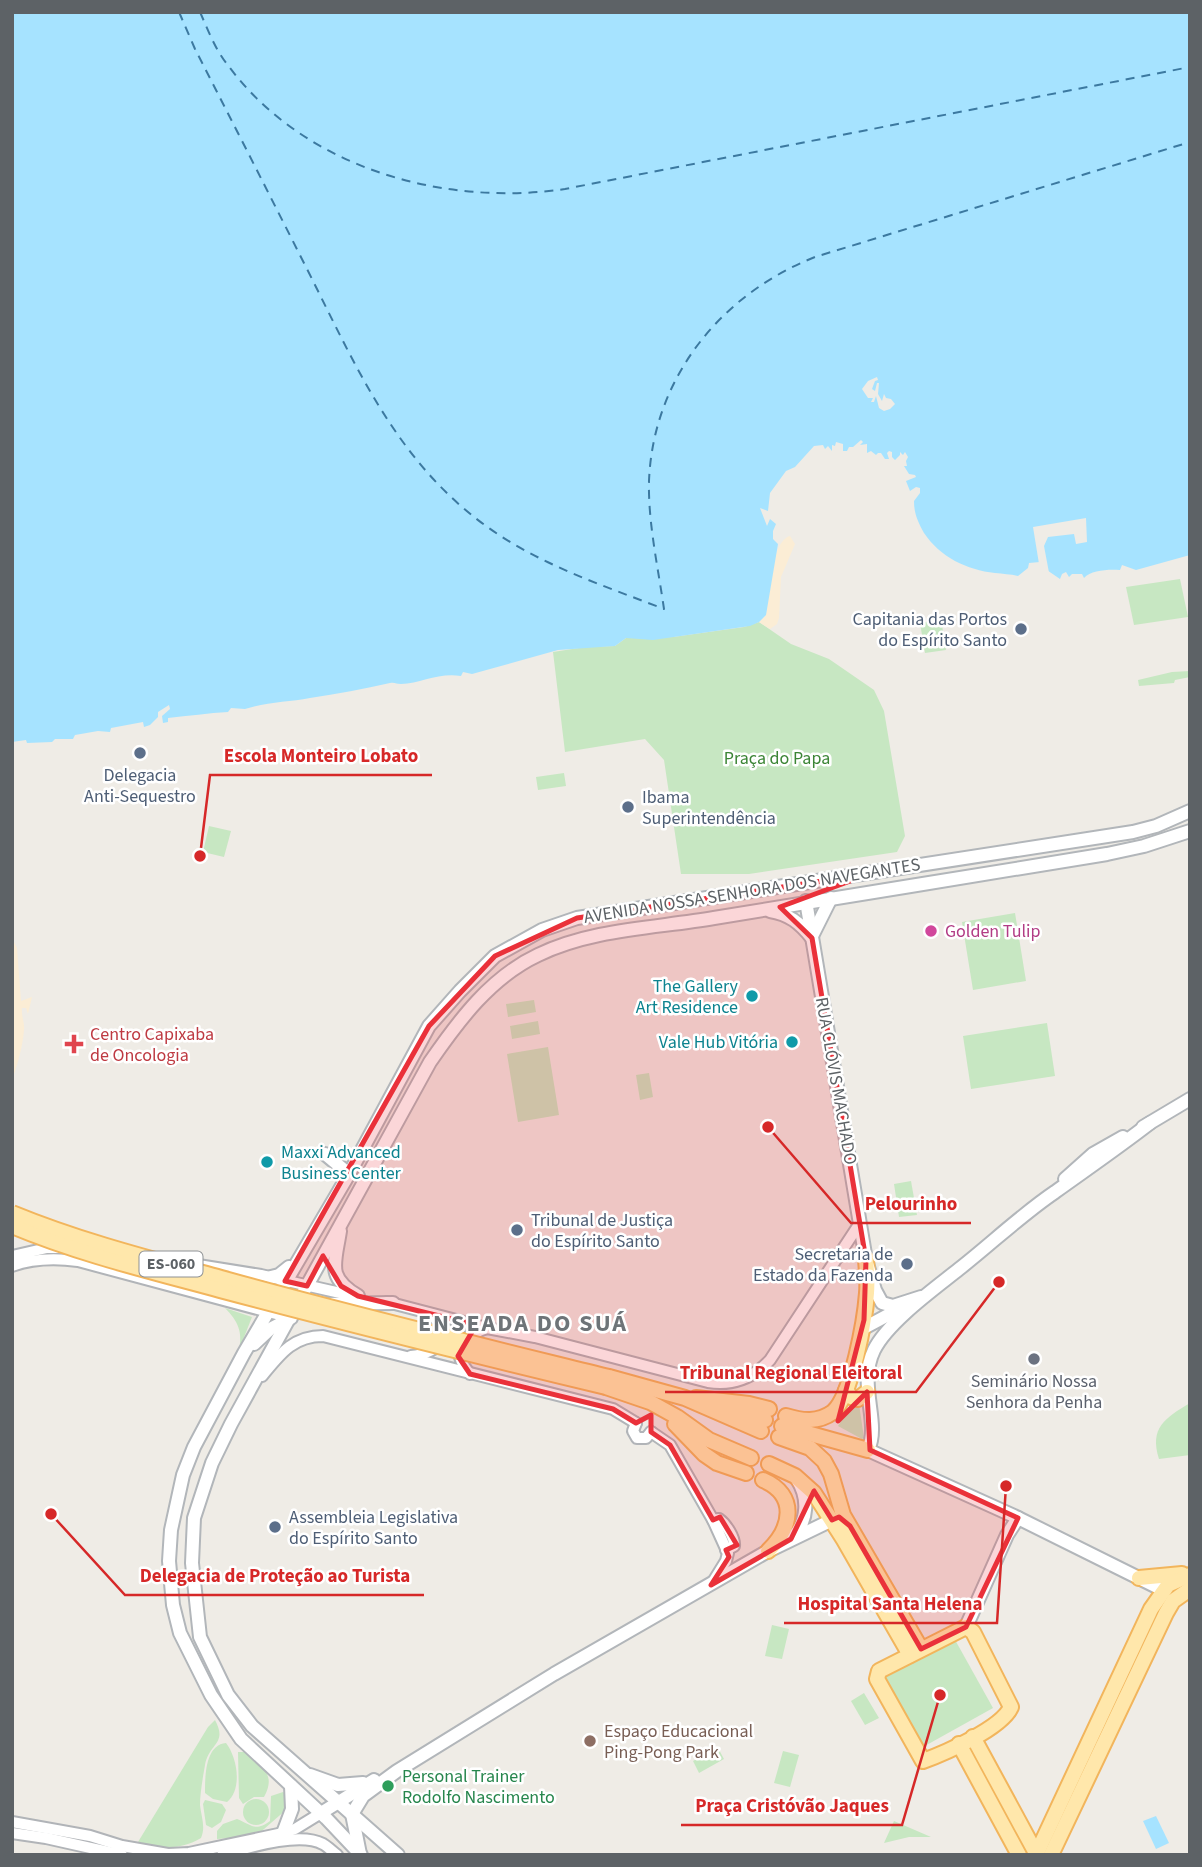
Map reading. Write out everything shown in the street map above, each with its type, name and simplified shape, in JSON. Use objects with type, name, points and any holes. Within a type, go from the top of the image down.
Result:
[{"type":"main road","name":"AVENIDA NOSSA SENHORA DOS NAVEGANTES","points":[[361,1854],[242,1739],[215,1702],[180,1633],[170,1584],[171,1530],[183,1475],[194,1447],[285,1280],[349,1174],[429,1026],[460,990],[495,956],[542,930],[577,918],[1132,832],[1156,826],[1190,811]]},
{"type":"main road","name":"AVENIDA NOSSA SENHORA DOS NAVEGANTES","points":[[398,1855],[252,1726],[228,1695],[200,1637],[192,1563],[194,1518],[212,1463],[250,1391],[430,1062],[461,1017],[501,978],[537,955],[567,944],[604,935],[806,901],[1107,854],[1187,832]]},
{"type":"main road","points":[[806,901],[823,888],[869,874]]},
{"type":"main road","points":[[812,938],[831,898]]},
{"type":"main road","name":"RUA CLÓVIS MACHADO","points":[[806,901],[866,1260],[877,1295],[886,1306],[928,1294]]},
{"type":"main road","points":[[762,910],[786,915],[804,927],[812,938]]},
{"type":"main road","points":[[868,1450],[871,1432],[867,1392],[869,1364],[876,1346],[887,1332],[928,1294],[1054,1193],[1150,1123],[1190,1099]]},
{"type":"main road","points":[[325,1154],[349,1174]]},
{"type":"main road","name":"ES-060","points":[[12,1213],[76,1237],[266,1291],[608,1382],[677,1417],[709,1440],[751,1458]]},
{"type":"main road","points":[[341,1223],[336,1259],[337,1279],[341,1286],[358,1297]]},
{"type":"main road","name":"ES-060","points":[[12,1226],[83,1251],[250,1298],[608,1382],[670,1394],[749,1404],[765,1420],[670,1394]]},
{"type":"main road","points":[[271,1277],[284,1272],[297,1259]]},
{"type":"main road","points":[[782,1426],[824,1417],[838,1406],[846,1390],[862,1329],[867,1291],[866,1260]]},
{"type":"main road","points":[[862,1329],[928,1294]]},
{"type":"main road","points":[[244,1353],[270,1329],[323,1305],[393,1303]]},
{"type":"main road","points":[[846,1390],[851,1397],[858,1399],[867,1392]]},
{"type":"main road","points":[[650,1402],[673,1421],[704,1454],[717,1463],[746,1474]]},
{"type":"main road","points":[[782,1426],[886,1457],[1018,1518],[1163,1590],[1168,1596],[1166,1613]]},
{"type":"main road","points":[[782,1426],[820,1456],[831,1474],[839,1505],[915,1652]]},
{"type":"main road","points":[[769,1464],[795,1476],[814,1493],[915,1652]]},
{"type":"main road","points":[[791,1539],[802,1524],[806,1505],[802,1487],[795,1476]]},
{"type":"main road","points":[[763,1480],[781,1492],[788,1508],[781,1535],[768,1551]]},
{"type":"main road","points":[[966,1627],[973,1632],[1011,1707],[1007,1716],[973,1737],[923,1761],[877,1679],[880,1671],[966,1627],[1007,1535],[1018,1518]]},
{"type":"main road","points":[[361,1854],[352,1814],[363,1796],[397,1770],[608,1642],[768,1551],[832,1520],[841,1519],[850,1526]]},
{"type":"main road","points":[[1139,1578],[1190,1574]]},
{"type":"main road","points":[[1040,1854],[1151,1608],[1163,1590],[1190,1574]]},
{"type":"main road","points":[[1040,1854],[1166,1613],[1173,1601],[1190,1589]]},
{"type":"main road","points":[[973,1737],[1040,1854]]},
{"type":"main road","points":[[959,1744],[1019,1855]]},
{"type":"main road","points":[[321,1813],[367,1783],[397,1770]]},
{"type":"main road","points":[[303,1773],[338,1785],[367,1783]]},
{"type":"main road","points":[[283,1833],[292,1809],[291,1786]]},
{"type":"street","points":[[12,1256],[47,1248],[96,1248],[271,1277],[393,1303],[719,1384],[738,1381],[764,1366],[777,1351],[860,1223]]},
{"type":"street","points":[[12,1266],[36,1259],[78,1261],[290,1318]]},
{"type":"street","points":[[429,1313],[439,1322],[443,1332],[447,1368]]},
{"type":"street","points":[[470,1374],[458,1356],[461,1343],[469,1334],[487,1328]]},
{"type":"street","points":[[405,1357],[424,1355],[435,1350],[443,1332]]},
{"type":"street","points":[[250,1391],[282,1351],[293,1342],[311,1336],[323,1336],[614,1409],[636,1423],[633,1431],[637,1438],[646,1438],[651,1432],[670,1445],[712,1520],[726,1550],[726,1561],[711,1585]]},
{"type":"street","points":[[12,1822],[168,1854],[189,1853],[283,1833],[321,1813]]},
{"type":"street","points":[[12,1833],[122,1855]]},
{"type":"street","points":[[222,1855],[267,1843],[304,1840],[321,1843],[337,1855]]},
{"type":"highlighted area","points":[[869,874],[780,907],[812,938],[866,1260],[864,1320],[838,1421],[867,1392],[870,1450],[1018,1518],[966,1627],[921,1649],[850,1526],[839,1517],[832,1520],[814,1491],[791,1539],[711,1585],[729,1557],[726,1550],[737,1545],[720,1517],[713,1520],[670,1445],[651,1432],[651,1415],[636,1423],[613,1409],[470,1374],[458,1356],[476,1325],[358,1296],[341,1286],[323,1256],[307,1286],[285,1281],[429,1026],[495,956],[577,918]]},
{"type":"green space","points":[[1180,579],[1188,617],[1134,625],[1126,587]]},
{"type":"green space","points":[[941,619],[946,650],[925,653],[920,623]]},
{"type":"green space","name":"Praça do Papa","points":[[759,622],[791,644],[829,659],[874,690],[884,711],[905,836],[897,852],[749,874],[681,874],[664,760],[645,739],[565,752],[553,652],[615,646],[626,638],[673,637],[744,627]]},
{"type":"green space","points":[[1190,671],[1190,677],[1175,680],[1174,683],[1139,686],[1138,680]]},
{"type":"green space","points":[[564,773],[566,786],[538,790],[536,777]]},
{"type":"green space","points":[[209,826],[231,831],[224,857],[203,852]]},
{"type":"green space","points":[[1015,913],[1026,981],[973,990],[962,922]]},
{"type":"green space","points":[[534,1000],[536,1012],[508,1017],[506,1004]]},
{"type":"green space","points":[[538,1021],[540,1034],[512,1039],[510,1026]]},
{"type":"green space","points":[[1047,1023],[1055,1076],[971,1089],[963,1036]]},
{"type":"green space","points":[[548,1047],[559,1115],[518,1122],[507,1054]]},
{"type":"green space","points":[[649,1073],[653,1097],[640,1100],[636,1075]]},
{"type":"green space","points":[[911,1181],[917,1215],[899,1217],[894,1184]]},
{"type":"green space","points":[[225,1308],[252,1317],[239,1350],[238,1327]]},
{"type":"green space","points":[[853,1396],[858,1397],[862,1439],[838,1426],[848,1411]]},
{"type":"green space","points":[[1190,1403],[1190,1455],[1159,1459],[1156,1439],[1161,1425]]},
{"type":"green space","points":[[772,1625],[789,1629],[782,1659],[765,1656]]},
{"type":"green space","points":[[954,1638],[993,1708],[923,1747],[884,1677]]},
{"type":"green space","points":[[864,1693],[879,1718],[865,1725],[851,1701]]},
{"type":"green space","points":[[215,1720],[219,1739],[205,1765],[200,1800],[203,1826],[201,1838],[186,1845],[170,1847],[138,1842],[208,1727]]},
{"type":"green space","points":[[226,1743],[237,1773],[235,1789],[227,1802],[213,1799],[205,1793],[210,1755],[219,1745]]},
{"type":"green space","points":[[718,1748],[724,1759],[699,1773],[693,1761]]},
{"type":"green space","points":[[783,1751],[799,1755],[790,1787],[774,1783]]},
{"type":"green space","points":[[238,1752],[244,1752],[261,1767],[269,1782],[264,1797],[254,1797],[243,1804],[239,1798]]},
{"type":"green space","points":[[283,1792],[289,1796],[287,1809],[256,1836],[217,1839],[217,1831],[223,1824],[237,1819],[257,1827],[270,1821],[271,1796]]},
{"type":"green space","points":[[256,1799],[265,1803],[269,1812],[265,1821],[256,1825],[247,1821],[243,1812],[247,1803]]},
{"type":"green space","points":[[205,1800],[222,1804],[226,1810],[221,1822],[212,1828],[206,1825],[203,1804]]},
{"type":"green space","points":[[894,1821],[931,1837],[909,1837],[884,1843]]},
{"type":"sand","points":[[790,536],[795,544],[781,577],[779,618],[777,624],[770,629],[759,622],[766,615],[775,558],[784,540]]},
{"type":"sand","points":[[12,938],[17,948],[21,1001],[32,997],[28,1014],[26,1008],[22,1008],[23,1036],[12,1080]]},
{"type":"water","points":[[12,12],[1190,12],[1190,555],[1136,570],[1122,565],[1120,570],[1096,572],[1084,578],[1082,574],[1072,574],[1069,577],[1066,572],[1060,579],[1041,566],[1040,562],[1029,563],[1028,568],[1018,576],[974,569],[946,555],[924,533],[914,506],[920,488],[916,487],[910,491],[906,481],[916,477],[909,474],[904,466],[907,466],[908,457],[905,452],[903,455],[900,452],[895,460],[889,451],[889,459],[885,459],[881,453],[867,453],[867,444],[860,445],[863,442],[861,440],[847,451],[843,451],[843,444],[836,442],[835,446],[832,445],[832,451],[828,446],[825,449],[823,445],[814,446],[795,467],[786,471],[770,493],[768,511],[760,508],[767,526],[770,519],[776,524],[773,539],[778,544],[766,615],[750,626],[653,640],[626,638],[615,646],[558,650],[472,674],[463,672],[461,676],[446,675],[245,709],[231,708],[228,712],[168,718],[168,722],[163,723],[162,716],[170,709],[169,705],[158,712],[158,717],[150,725],[144,727],[143,722],[111,728],[110,732],[75,735],[73,739],[12,742]],"holes":[[[877,377],[872,389],[875,391],[879,383],[878,394],[882,401],[884,394],[895,404],[884,411],[879,408],[876,396],[874,402],[871,402],[873,398],[868,398],[862,389],[868,381]]]},
{"type":"water","points":[[1156,1816],[1169,1843],[1156,1849],[1143,1821]]},
{"type":"pier","points":[[1086,518],[1087,542],[1076,544],[1074,534],[1048,537],[1044,546],[1050,578],[1040,570],[1033,527]]},
{"type":"ferry route","points":[[179,12],[195,49],[360,374],[402,441],[426,471],[454,500],[507,540],[572,573],[664,609],[650,513],[649,481],[653,443],[663,408],[678,375],[698,344],[722,317],[750,293],[781,273],[815,257],[1190,142]]},
{"type":"ferry route","points":[[200,12],[215,46],[227,64],[258,100],[295,130],[335,154],[379,172],[424,185],[471,192],[519,193],[565,189],[1190,67]]},
{"type":"place","name":"Capitania das Portos do Espírito Santo","points":[[1021,629]]},
{"type":"place","name":"Delegacia Anti-Sequestro","points":[[140,753]]},
{"type":"place","name":"Ibama Superintendência","points":[[628,807]]},
{"type":"place","name":"Escola Monteiro Lobato","points":[[200,856]]},
{"type":"place","name":"Golden Tulip","points":[[931,931]]},
{"type":"place","name":"The Gallery Art Residence","points":[[752,996]]},
{"type":"place","name":"Vale Hub Vitória","points":[[792,1042]]},
{"type":"place","name":"Centro Capixaba de Oncologia","points":[[74,1044]]},
{"type":"place","name":"Pelourinho","points":[[768,1127]]},
{"type":"place","name":"Maxxi Advanced Business Center","points":[[267,1162]]},
{"type":"place","name":"Tribunal de Justiça do Espírito Santo","points":[[517,1230]]},
{"type":"place","name":"Secretaria de Estado da Fazenda","points":[[907,1264]]},
{"type":"place","name":"Tribunal Regional Eleitoral","points":[[999,1282]]},
{"type":"place","name":"Seminário Nossa Senhora da Penha","points":[[1034,1359]]},
{"type":"place","name":"Hospital Santa Helena","points":[[1006,1486]]},
{"type":"place","name":"Delegacia de Proteção ao Turista","points":[[51,1514]]},
{"type":"place","name":"Assembleia Legislativa do Espírito Santo","points":[[275,1527]]},
{"type":"place","name":"Praça Cristóvão Jaques","points":[[940,1695]]},
{"type":"place","name":"Espaço Educacional Ping-Pong Park","points":[[590,1741]]},
{"type":"place","name":"Personal Trainer Rodolfo Nascimento","points":[[388,1786]]},
{"type":"district","name":"ENSEADA DO SUÁ","points":[[523,1323]]}]
